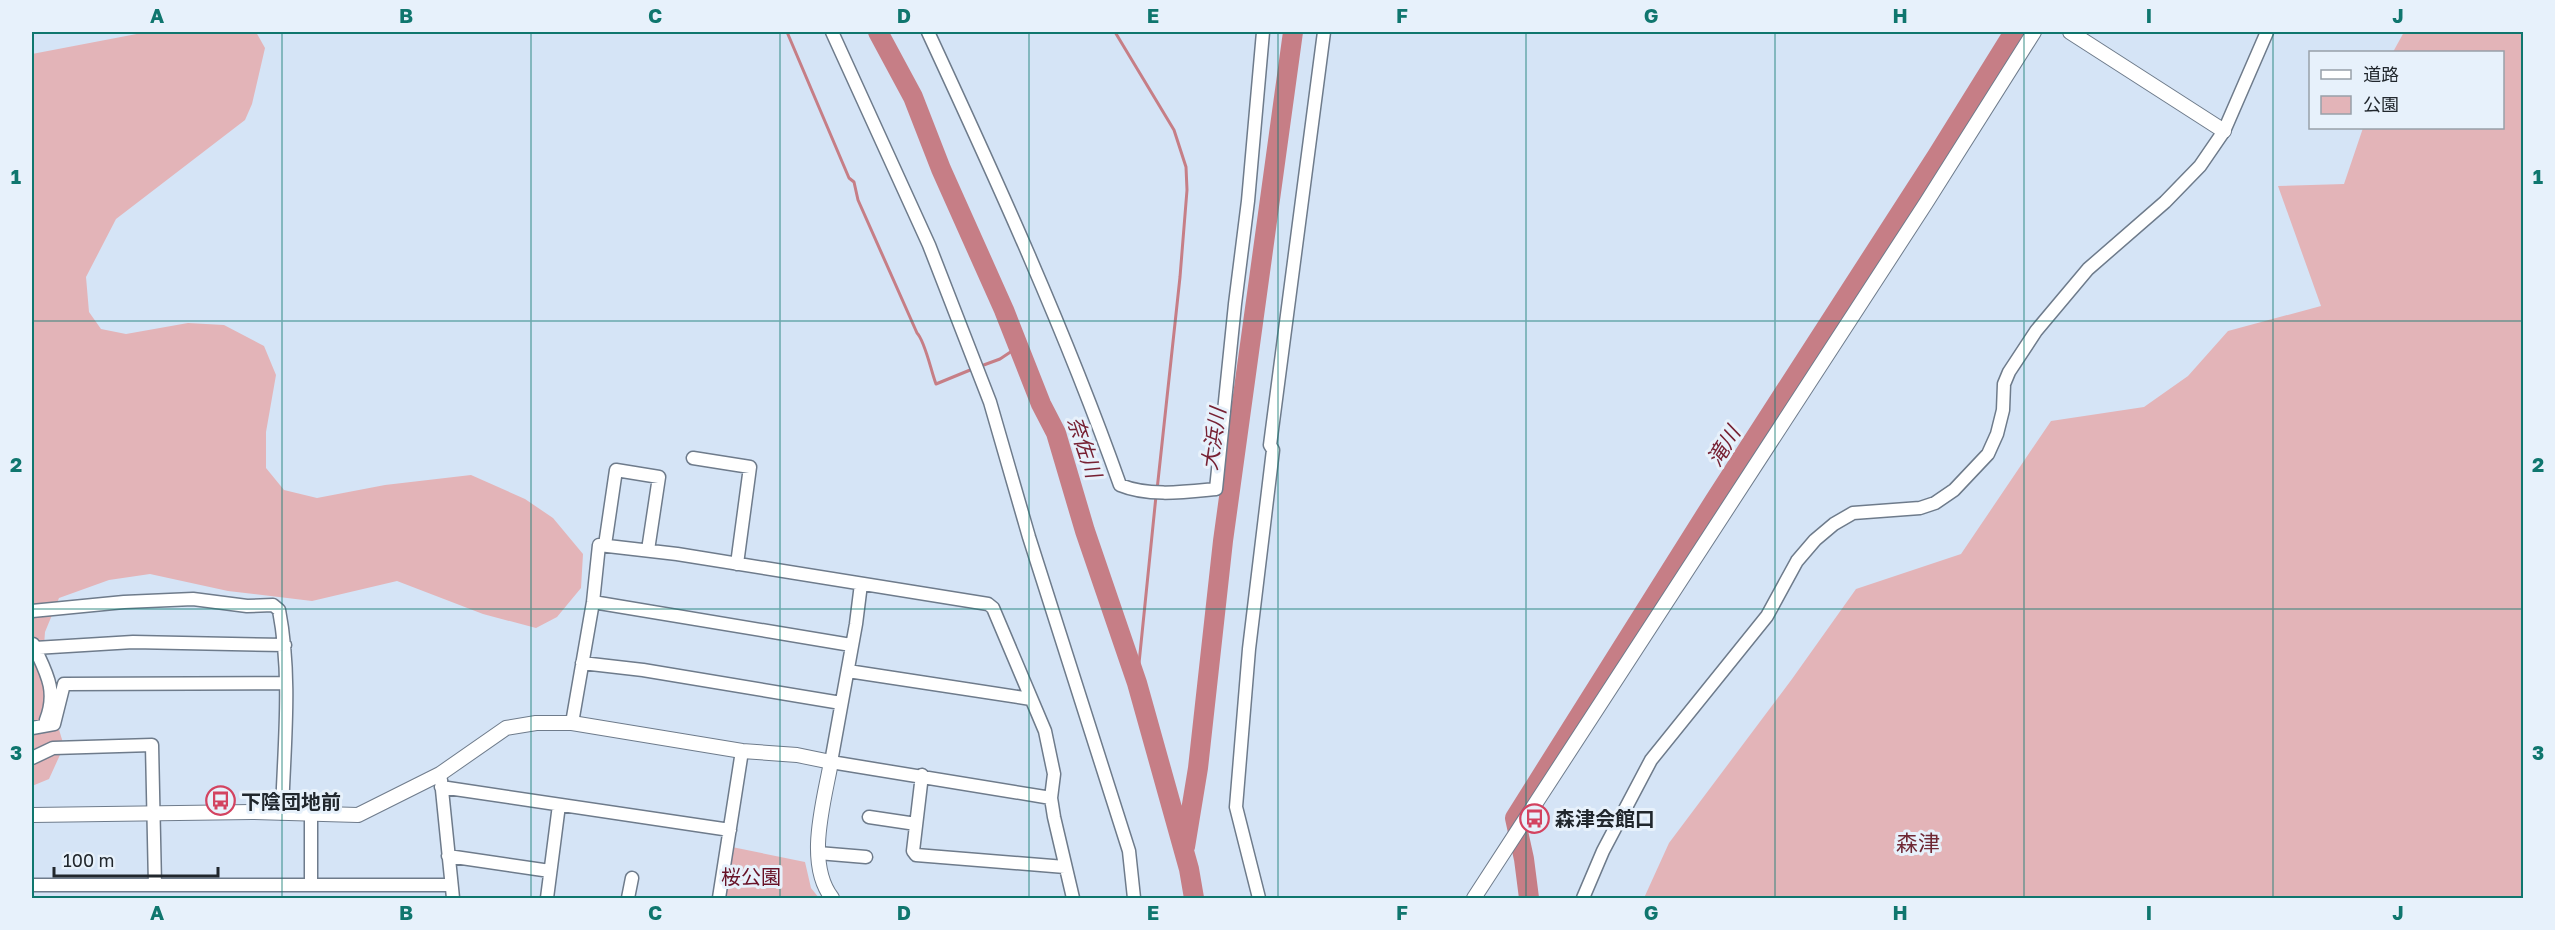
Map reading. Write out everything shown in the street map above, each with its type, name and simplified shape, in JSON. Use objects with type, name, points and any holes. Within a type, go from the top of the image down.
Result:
[{"type":"street","points":[[832,32],[929,244],[990,402],[1029,537],[1129,851],[1134,898]]},
{"type":"street","points":[[928,32],[986,158],[1070,354],[1120,485],[1133,491],[1182,492],[1216,489],[1233,315],[1248,201],[1263,32]]},
{"type":"street","points":[[1259,898],[1236,807],[1250,649],[1273,450],[1270,445],[1324,32]]},
{"type":"street","points":[[1474,898],[1926,203],[2034,32]]},
{"type":"street","points":[[2070,32],[2224,131]]},
{"type":"street","points":[[1583,898],[1603,851],[1651,760],[1767,616],[1797,561],[1815,540],[1834,524],[1853,513],[1920,508],[1935,503],[1954,490],[1988,454],[1997,434],[2004,384],[2009,372],[2036,330],[2088,269],[2165,202],[2200,166],[2224,131],[2267,32]]},
{"type":"street","points":[[693,458],[750,467],[737,564]]},
{"type":"street","points":[[605,545],[616,470],[659,477],[648,550]]},
{"type":"street","points":[[572,723],[593,602],[599,545],[648,550],[988,604],[993,608],[1048,745],[1054,774],[1052,798],[1073,898]]},
{"type":"street","points":[[832,898],[823,885],[818,853],[861,584]]},
{"type":"street","points":[[32,611],[194,598],[247,606],[273,605],[279,610],[285,645],[288,713],[282,813]]},
{"type":"street","points":[[593,602],[851,645]]},
{"type":"street","points":[[44,724],[50,709],[52,692],[45,667],[33,644],[133,642],[285,645]]},
{"type":"street","points":[[582,663],[643,670],[841,703]]},
{"type":"street","points":[[848,671],[1031,699]]},
{"type":"street","points":[[32,728],[54,724],[64,684],[286,683]]},
{"type":"street","points":[[32,815],[282,813],[358,815],[441,780],[506,729],[536,723],[572,723],[742,751],[797,755],[1052,798]]},
{"type":"street","points":[[32,758],[53,748],[152,745],[155,885]]},
{"type":"street","points":[[719,898],[742,751]]},
{"type":"street","points":[[922,775],[913,851],[916,855],[1065,867]]},
{"type":"street","points":[[441,780],[560,805],[730,830]]},
{"type":"street","points":[[441,780],[453,898]]},
{"type":"street","points":[[547,898],[560,805]]},
{"type":"street","points":[[311,814],[311,883]]},
{"type":"street","points":[[869,817],[916,824]]},
{"type":"street","points":[[818,853],[866,857]]},
{"type":"street","points":[[448,856],[550,871]]},
{"type":"street","points":[[628,898],[632,878]]},
{"type":"street","points":[[32,885],[311,883],[451,885]]},
{"type":"green space","points":[[147,32],[256,32],[265,48],[252,104],[245,120],[116,219],[86,277],[89,312],[101,329],[126,334],[188,323],[224,325],[264,346],[276,375],[266,432],[266,468],[284,490],[317,498],[385,485],[471,475],[525,499],[553,518],[583,554],[581,588],[557,617],[536,628],[483,614],[397,581],[312,601],[228,591],[150,574],[109,580],[59,598],[45,632],[42,674],[64,746],[49,779],[32,786],[32,54]]},
{"type":"green space","points":[[2404,32],[2523,32],[2523,898],[1644,898],[1669,843],[1792,679],[1856,589],[1961,554],[2051,421],[2144,407],[2188,376],[2228,331],[2321,306],[2278,186],[2344,184],[2363,129],[2504,129],[2504,51],[2394,51]]},
{"type":"green space","name":"桜公園","points":[[732,847],[805,862],[811,888],[819,898],[725,898]]},
{"type":"waterway","points":[[787,32],[849,178],[854,182],[858,200],[923,343],[936,384],[975,368]]},
{"type":"waterway","name":"奈佐川","points":[[878,32],[913,97],[941,169],[1004,310],[1041,404],[1056,433],[1085,531],[1137,683],[1189,869],[1194,898]]},
{"type":"waterway","points":[[1115,32],[1174,130],[1186,167],[1187,190],[1180,277],[1157,490]]},
{"type":"waterway","name":"大浜川","points":[[1185,847],[1198,768],[1223,541],[1293,32]]},
{"type":"waterway","name":"滝川","points":[[1529,898],[1515,818],[2014,32]]},
{"type":"waterway","points":[[981,366],[1000,359],[1018,347]]},
{"type":"waterway","points":[[1137,683],[1156,496]]},
{"type":"place","name":"下陰団地前","points":[[220,801]]},
{"type":"place","name":"森津会館口","points":[[1534,818]]},
{"type":"district","name":"森津","points":[[1918,842]]}]
